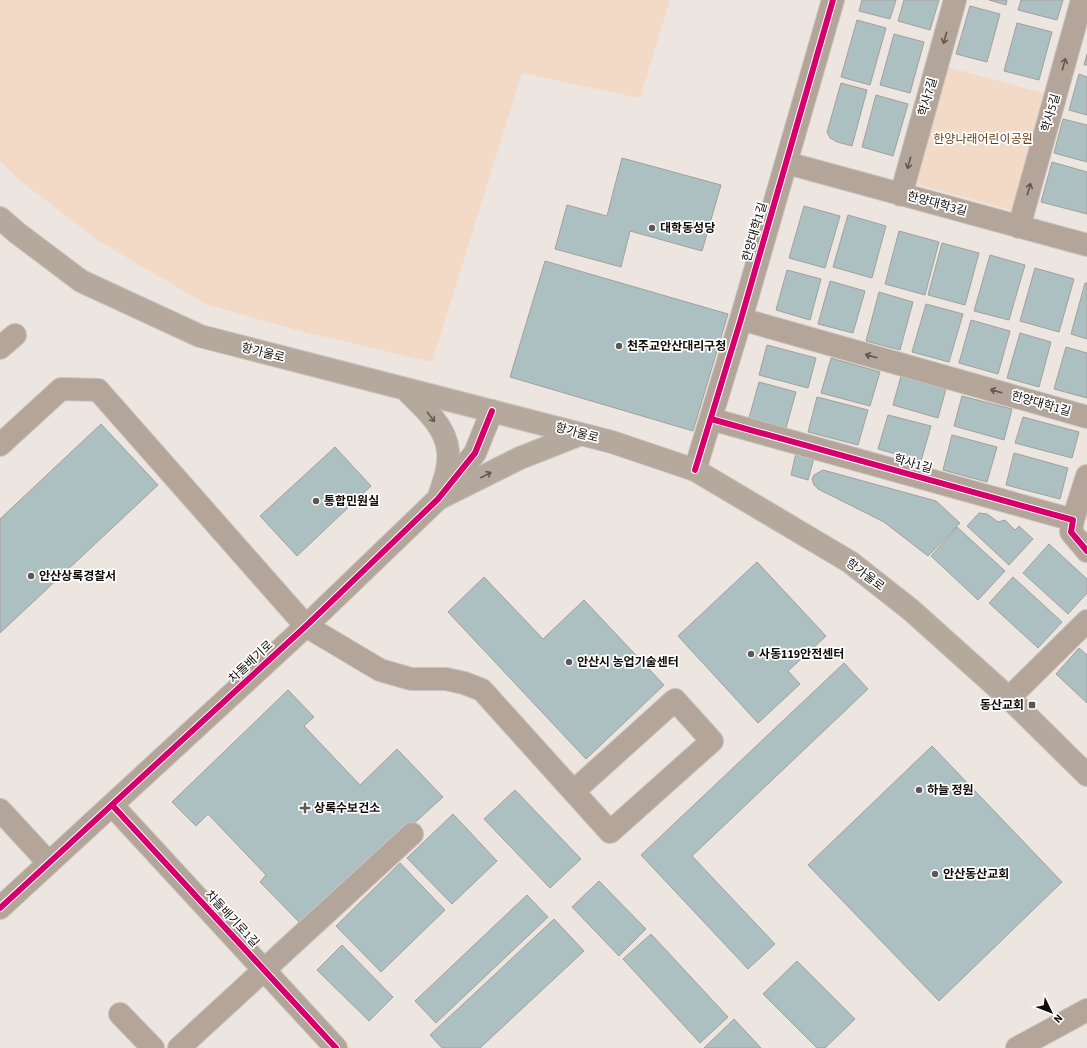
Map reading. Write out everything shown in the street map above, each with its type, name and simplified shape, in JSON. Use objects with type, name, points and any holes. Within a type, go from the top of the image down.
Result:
[{"type":"main road","name":"항가울로","points":[[0,218],[16,232],[81,281],[200,336],[612,442],[695,470],[850,562],[911,610],[1009,698],[1087,775]]},
{"type":"main road","points":[[405,389],[426,410],[443,432],[448,451],[446,470],[438,499]]},
{"type":"main road","points":[[438,499],[520,458],[581,434]]},
{"type":"street","name":"한양대학1길","points":[[695,470],[787,163],[833,0]]},
{"type":"street","name":"학사7길","points":[[900,195],[955,0]]},
{"type":"street","name":"학사5길","points":[[1019,227],[1082,0]]},
{"type":"street","name":"한양대학3길","points":[[787,163],[1087,245]]},
{"type":"street","name":"한양대학1길","points":[[741,319],[1087,417]]},
{"type":"street","points":[[0,445],[61,389],[98,390],[306,626],[380,670],[411,679],[446,679],[464,683],[482,690],[610,832],[712,741],[676,700],[574,791]]},
{"type":"street","name":"차돌배기로","points":[[0,908],[306,626],[438,499],[475,453],[492,411]]},
{"type":"street","name":"학사1길","points":[[711,419],[1073,520]]},
{"type":"street","points":[[1087,476],[1073,520],[1071,532],[1087,551]]},
{"type":"street","points":[[1009,698],[1087,621]]},
{"type":"street","name":"차돌배기로1길","points":[[112,805],[336,1048]]},
{"type":"street","points":[[0,810],[49,863]]},
{"type":"street","points":[[179,1048],[412,834]]},
{"type":"street","points":[[1017,1048],[1087,1010]]},
{"type":"street","points":[[120,1014],[153,1048]]},
{"type":"green space","points":[[0,0],[670,0],[640,98],[522,73],[432,362],[300,331],[205,304],[99,241],[19,180],[0,161]]},
{"type":"green space","name":"한양나래어린이공원","points":[[948,67],[1050,95],[1018,212],[916,184]]},
{"type":"building","points":[[862,0],[896,0],[890,19],[859,11]]},
{"type":"building","points":[[904,0],[939,0],[930,30],[898,21]]},
{"type":"building","points":[[989,0],[1007,0],[1006,5]]},
{"type":"building","points":[[1021,0],[1063,0],[1057,20],[1018,10]]},
{"type":"building","points":[[970,6],[1000,14],[987,62],[956,54]]},
{"type":"building","points":[[857,20],[886,28],[870,85],[841,77]]},
{"type":"building","points":[[1017,23],[1052,32],[1039,80],[1004,71]]},
{"type":"building","points":[[894,34],[924,42],[910,93],[880,85]]},
{"type":"building","points":[[1087,54],[1087,65],[1084,65]]},
{"type":"building","points":[[1079,74],[1087,77],[1087,115],[1069,110]]},
{"type":"building","points":[[841,83],[867,90],[852,146],[837,142],[830,138],[827,132]]},
{"type":"building","points":[[876,95],[908,104],[893,156],[862,147]]},
{"type":"building","points":[[1063,119],[1087,125],[1087,162],[1054,153]]},
{"type":"building","points":[[622,158],[721,185],[702,251],[630,231],[621,267],[555,249],[567,205],[607,216]]},
{"type":"building","points":[[1052,162],[1087,172],[1087,214],[1041,202]]},
{"type":"building","points":[[804,206],[840,216],[825,268],[789,258]]},
{"type":"building","points":[[848,215],[886,226],[872,278],[833,267]]},
{"type":"building","points":[[899,231],[939,242],[925,295],[885,284]]},
{"type":"building","points":[[942,243],[979,253],[965,305],[928,295]]},
{"type":"building","points":[[990,255],[1025,265],[1009,320],[974,311]]},
{"type":"building","name":"천주교안산대리구청","points":[[545,261],[728,314],[693,431],[510,377]]},
{"type":"building","points":[[1035,268],[1074,279],[1059,332],[1020,321]]},
{"type":"building","points":[[787,270],[821,279],[810,320],[776,310]]},
{"type":"building","points":[[830,281],[865,291],[853,333],[818,324]]},
{"type":"building","points":[[1085,283],[1087,283],[1087,339],[1071,334]]},
{"type":"building","points":[[879,292],[913,302],[900,350],[866,341]]},
{"type":"building","points":[[926,304],[963,314],[949,362],[912,352]]},
{"type":"building","points":[[971,320],[1010,331],[998,374],[959,363]]},
{"type":"building","points":[[1020,333],[1051,342],[1039,387],[1007,378]]},
{"type":"building","points":[[767,345],[816,358],[808,388],[759,375]]},
{"type":"building","points":[[1066,347],[1087,353],[1087,398],[1054,389]]},
{"type":"building","points":[[831,358],[880,372],[870,406],[821,393]]},
{"type":"building","points":[[901,376],[946,389],[938,418],[893,405]]},
{"type":"building","points":[[759,382],[796,392],[786,428],[749,418]]},
{"type":"building","points":[[962,396],[1012,409],[1004,440],[954,426]]},
{"type":"building","points":[[817,397],[868,410],[858,445],[808,432]]},
{"type":"building","points":[[888,415],[931,426],[921,461],[878,449]]},
{"type":"building","points":[[1023,417],[1079,432],[1072,458],[1015,443]]},
{"type":"building","name":"안산상록경찰서","points":[[101,424],[158,485],[0,633],[0,519]]},
{"type":"building","points":[[952,435],[997,447],[987,482],[943,470]]},
{"type":"building","name":"통합민원실","points":[[335,447],[371,486],[297,556],[260,516]]},
{"type":"building","points":[[796,453],[814,458],[808,480],[791,475]]},
{"type":"building","points":[[1014,453],[1068,468],[1060,499],[1006,485]]},
{"type":"building","points":[[823,470],[936,501],[960,523],[928,556],[884,522],[818,489],[814,485],[812,479],[814,475]]},
{"type":"building","points":[[979,513],[987,514],[998,522],[1005,520],[1015,530],[1019,526],[1033,539],[1009,565],[967,526]]},
{"type":"building","points":[[957,527],[1005,571],[978,600],[931,556]]},
{"type":"building","points":[[1049,544],[1087,579],[1087,593],[1068,614],[1023,573]]},
{"type":"building","name":"사동119안전센터","points":[[757,562],[826,636],[788,671],[800,684],[758,723],[678,636]]},
{"type":"building","name":"안산시 농업기술센터","points":[[484,577],[543,639],[584,600],[664,685],[586,759],[448,612]]},
{"type":"building","points":[[1013,577],[1062,622],[1038,648],[989,603]]},
{"type":"building","points":[[1079,648],[1087,655],[1087,703],[1056,674]]},
{"type":"building","points":[[844,663],[868,689],[692,856],[775,944],[748,969],[641,855]]},
{"type":"building","name":"상록수보건소","points":[[288,690],[314,717],[304,726],[360,785],[397,749],[443,797],[302,925],[260,882],[266,875],[208,814],[196,826],[172,802]]},
{"type":"building","name":"안산동산교회","points":[[932,746],[1062,882],[939,1001],[808,865]]},
{"type":"building","points":[[515,790],[581,859],[550,888],[484,819]]},
{"type":"building","points":[[453,814],[497,861],[452,904],[407,858]]},
{"type":"building","points":[[400,863],[445,910],[381,972],[336,926]]},
{"type":"building","points":[[599,881],[646,929],[619,956],[572,907]]},
{"type":"building","points":[[527,895],[548,917],[436,1023],[415,1001]]},
{"type":"building","points":[[554,919],[584,951],[480,1048],[442,1048],[430,1035]]},
{"type":"building","points":[[651,934],[728,1017],[700,1043],[623,959]]},
{"type":"building","points":[[342,945],[393,997],[369,1021],[317,970]]},
{"type":"building","points":[[797,961],[855,1019],[825,1048],[817,1048],[763,994]]},
{"type":"building","points":[[734,1019],[761,1048],[704,1048]]},
{"type":"cycle path","points":[[695,470],[741,319],[833,0]]},
{"type":"cycle path","points":[[0,908],[306,626],[438,499],[475,453],[492,411]]},
{"type":"cycle path","points":[[711,419],[1073,520],[1071,532],[1087,551]]},
{"type":"cycle path","points":[[112,805],[336,1048]]},
{"type":"place","name":"대학동성당","points":[[652,228]]},
{"type":"place","name":"천주교안산대리구청","points":[[619,346]]},
{"type":"place","name":"통합민원실","points":[[316,501]]},
{"type":"place","name":"안산상록경찰서","points":[[31,576]]},
{"type":"place","name":"사동119안전센터","points":[[751,654]]},
{"type":"place","name":"안산시 농업기술센터","points":[[569,662]]},
{"type":"place","name":"동산교회","points":[[1032,705]]},
{"type":"place","name":"하늘 정원","points":[[919,790]]},
{"type":"place","name":"상록수보건소","points":[[305,808]]},
{"type":"place","name":"안산동산교회","points":[[935,874]]}]
